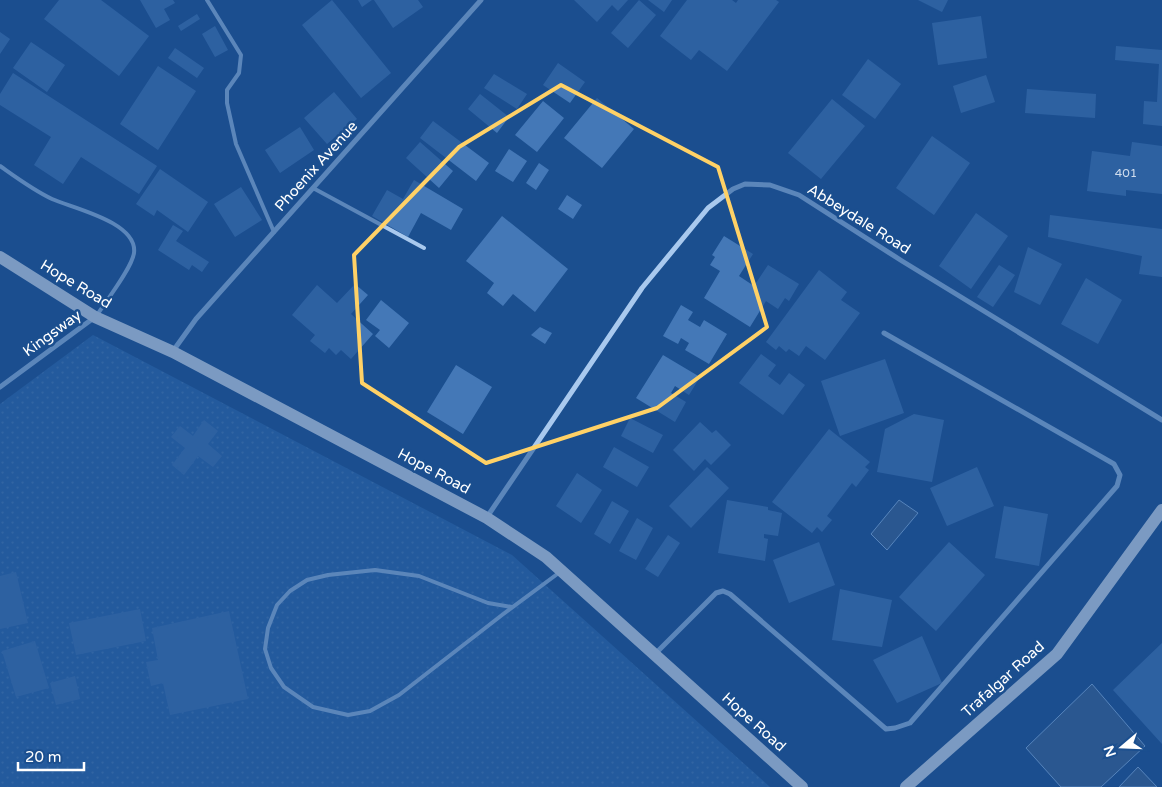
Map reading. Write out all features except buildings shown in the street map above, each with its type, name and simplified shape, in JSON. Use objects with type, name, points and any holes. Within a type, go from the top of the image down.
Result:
[{"type":"main road","name":"Hope Road","points":[[0,257],[96,317],[173,352],[487,518],[546,557],[802,787]]},
{"type":"main road","name":"Trafalgar Road","points":[[906,787],[1057,654],[1162,510]]},
{"type":"street","name":"Phoenix Avenue","points":[[173,352],[196,319],[482,0]]},
{"type":"street","name":"Abbeydale Road","points":[[487,518],[642,288],[708,208],[733,188],[745,184],[770,185],[799,195],[902,261],[1162,420]]},
{"type":"street","name":"Kingsway","points":[[0,388],[96,317]]},
{"type":"street","points":[[654,654],[716,593],[723,590],[886,729],[910,723],[1117,486],[1120,474],[1114,464],[884,333]]},
{"type":"lane","points":[[207,0],[241,55],[239,73],[227,90],[227,103],[232,130],[236,144],[274,232]]},
{"type":"lane","points":[[0,166],[54,200],[110,220],[124,231],[131,241],[134,252],[127,269],[96,317]]},
{"type":"lane","points":[[313,188],[424,248]]},
{"type":"lane","points":[[512,607],[488,603],[419,576],[375,570],[328,575],[307,580],[290,591],[277,605],[268,628],[265,649],[271,668],[284,687],[313,707],[348,716],[370,711],[399,695],[512,607],[562,571]]},
{"type":"highlighted area","points":[[561,85],[718,167],[767,327],[657,408],[486,463],[362,383],[354,255],[459,147]]},
{"type":"shaded area","points":[[93,335],[512,555],[770,787],[0,787],[0,404]]},
{"type":"shaded area","points":[[899,500],[918,513],[887,550],[871,534]]},
{"type":"shaded area","points":[[1092,684],[1145,746],[1101,787],[1061,787],[1026,748]]},
{"type":"shaded area","points":[[1138,767],[1157,787],[1119,787]]}]
